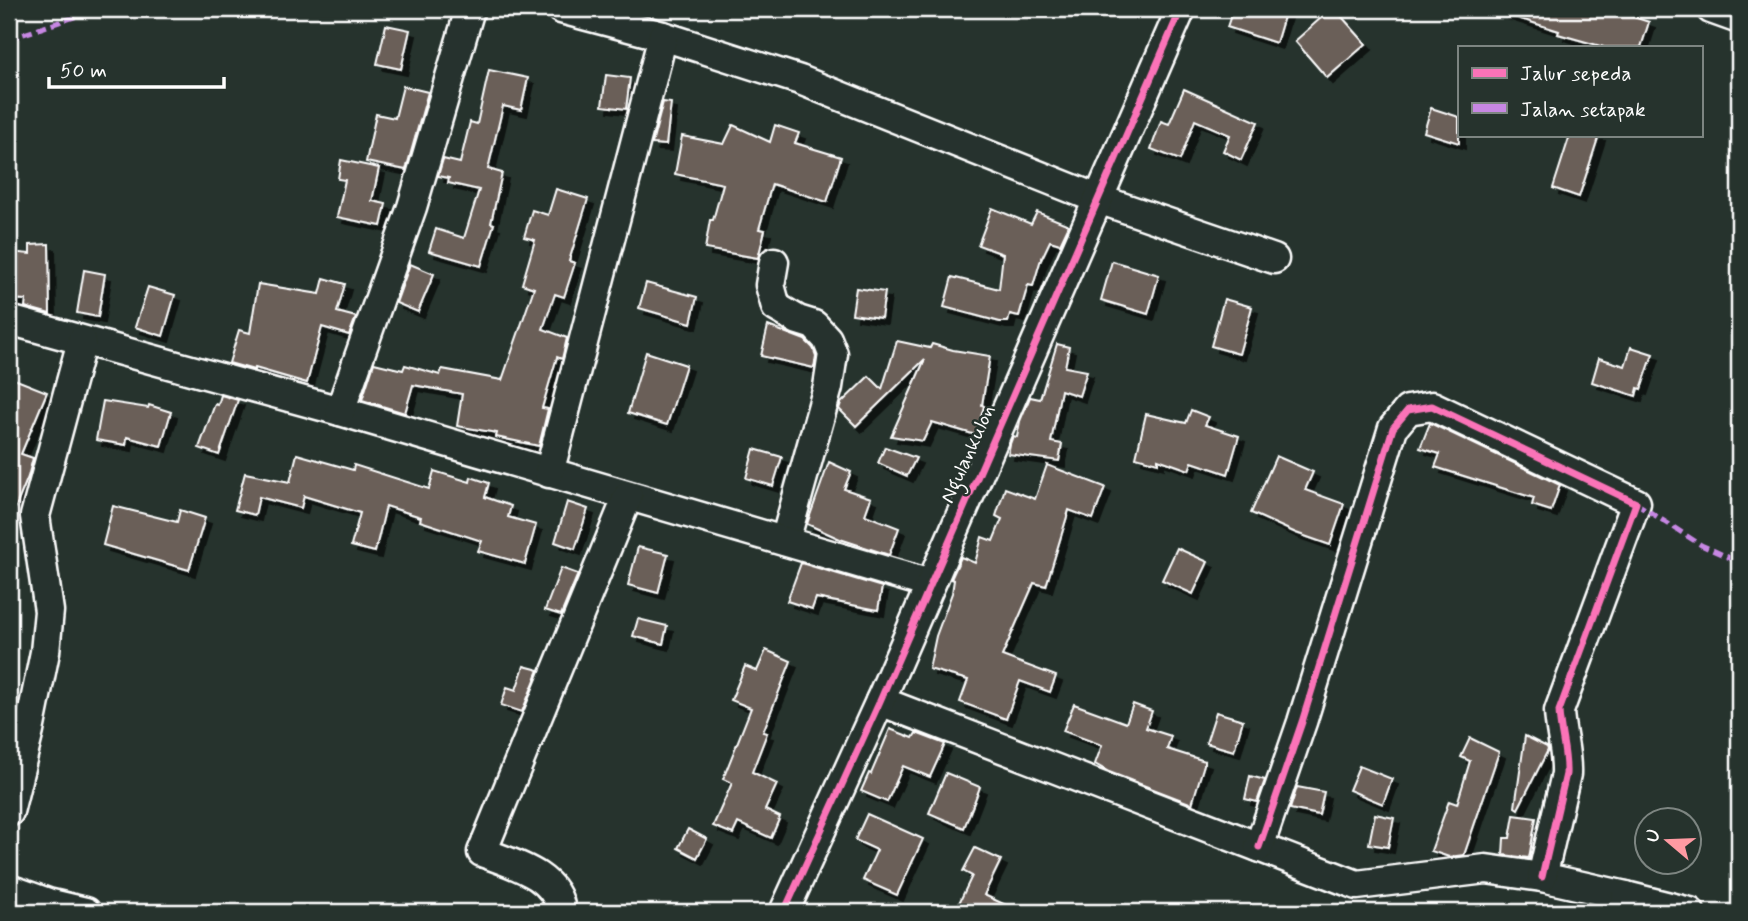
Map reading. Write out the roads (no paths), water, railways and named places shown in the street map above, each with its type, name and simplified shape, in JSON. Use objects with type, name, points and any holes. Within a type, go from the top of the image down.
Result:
[{"type":"street","points":[[340,411],[412,207],[470,9]]},
{"type":"street","points":[[561,9],[663,36],[800,80],[1098,199],[1273,259]]},
{"type":"street","name":"Ngulankulon","points":[[784,912],[880,701],[1181,9]]},
{"type":"street","points":[[1711,9],[1739,19]]},
{"type":"street","points":[[549,472],[663,36]]},
{"type":"street","points":[[774,262],[770,285],[776,306],[798,320],[814,325],[827,339],[833,355],[828,387],[785,541]]},
{"type":"street","points":[[9,320],[340,411],[930,584]]},
{"type":"street","points":[[9,812],[18,737],[45,652],[49,611],[35,516],[82,341]]},
{"type":"street","points":[[1259,847],[1302,722],[1393,428],[1408,411],[1432,406],[1636,503],[1559,711],[1567,757],[1566,774],[1542,877]]},
{"type":"street","points":[[561,912],[554,888],[520,866],[482,852],[628,496]]},
{"type":"street","points":[[880,701],[1357,885],[1486,869],[1542,877],[1624,904],[1690,912]]},
{"type":"street","points":[[9,889],[48,903],[86,912]]}]
